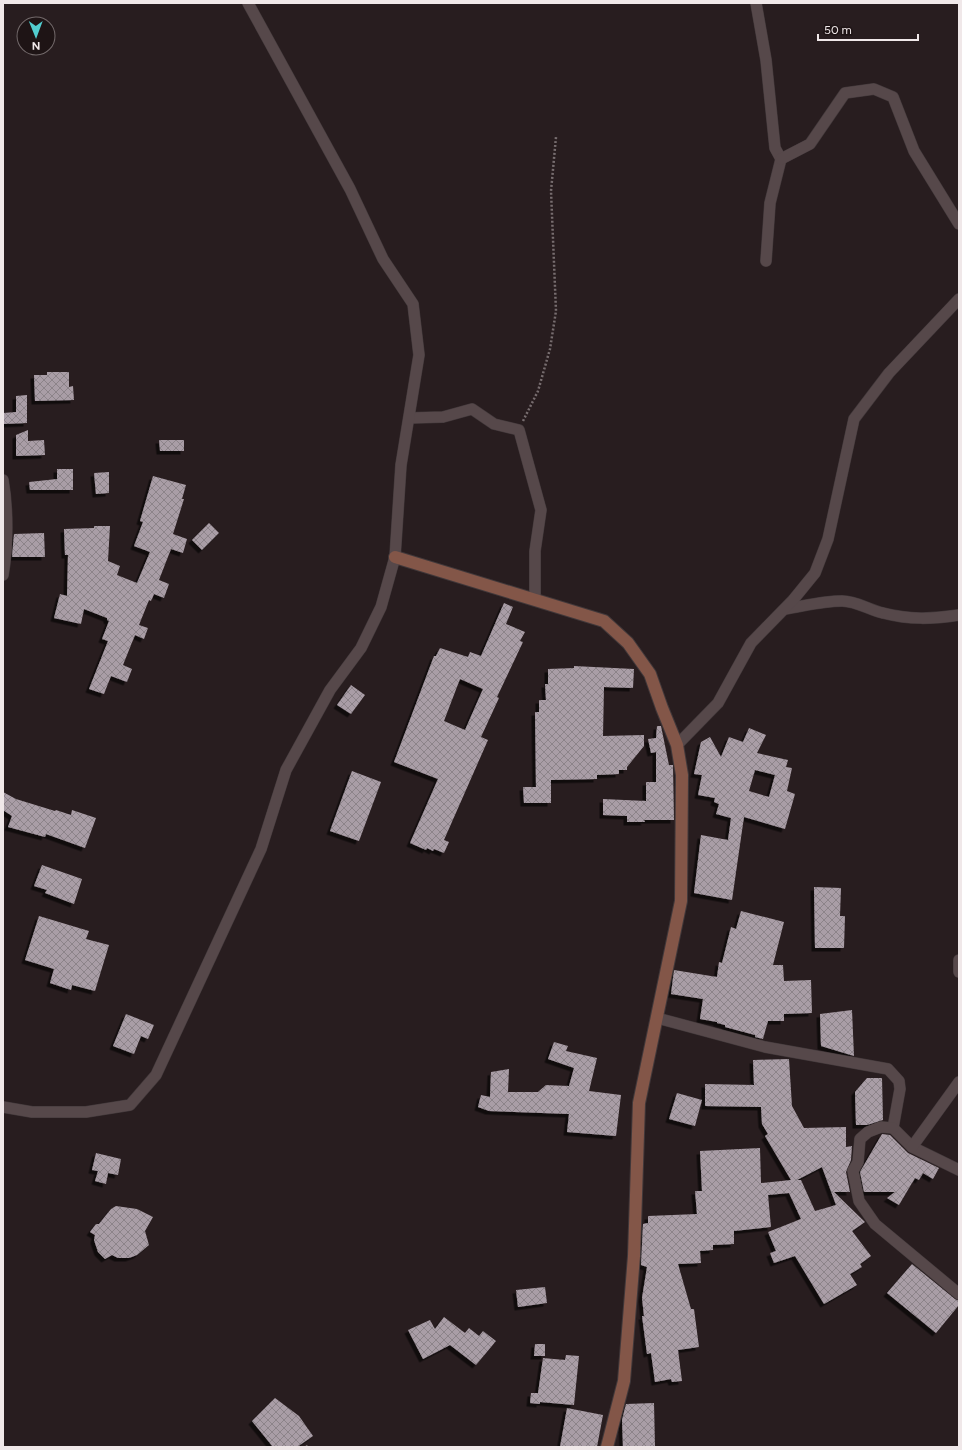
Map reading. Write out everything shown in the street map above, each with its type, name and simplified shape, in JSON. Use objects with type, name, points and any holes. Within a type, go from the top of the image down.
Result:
[{"type":"street","points":[[3,1107],[32,1112],[86,1112],[130,1105],[156,1075],[261,849],[286,770],[330,690],[360,648],[381,606],[395,558],[400,465],[419,355],[413,304],[383,259],[350,190],[248,3]]},
{"type":"street","points":[[756,3],[766,60],[775,148],[781,159],[770,203],[766,261]]},
{"type":"street","points":[[781,159],[810,144],[845,93],[874,89],[893,97],[914,151],[959,224]]},
{"type":"street","points":[[677,744],[718,703],[751,643],[785,609],[815,573],[825,546],[854,419],[888,373],[959,299]]},
{"type":"street","points":[[409,418],[443,417],[472,410],[494,424],[519,430],[541,510],[535,551],[535,599]]},
{"type":"street","points":[[3,480],[6,508],[6,558],[3,575]]},
{"type":"street","points":[[395,558],[604,621],[628,643],[650,674],[677,744],[682,775],[680,901],[639,1103],[634,1256],[624,1381],[607,1447]]},
{"type":"street","points":[[785,609],[843,601],[856,603],[882,613],[915,619],[932,619],[959,615]]},
{"type":"street","points":[[959,960],[959,972]]},
{"type":"street","points":[[656,1018],[765,1047],[888,1069],[899,1081],[900,1089],[893,1128]]},
{"type":"street","points":[[912,1147],[959,1082]]},
{"type":"street","points":[[959,1170],[912,1147],[893,1128],[881,1127],[868,1132],[860,1139],[858,1162],[853,1171],[859,1201],[875,1224],[959,1294]]},
{"type":"path","points":[[519,430],[538,392],[550,349],[556,311],[551,191],[556,138]]},
{"type":"building","points":[[47,372],[69,372],[69,387],[73,386],[74,400],[35,401],[34,375],[47,375]]},
{"type":"building","points":[[27,395],[27,423],[3,424],[3,413],[16,412],[16,396]]},
{"type":"building","points":[[28,430],[28,441],[44,440],[45,455],[16,456],[16,435]]},
{"type":"building","points":[[159,440],[184,440],[184,451],[160,451]]},
{"type":"building","points":[[57,469],[73,469],[73,490],[30,490],[29,482],[57,479]]},
{"type":"building","points":[[109,472],[109,493],[96,494],[94,473]]},
{"type":"building","points":[[153,476],[186,485],[182,499],[184,499],[173,534],[187,539],[183,553],[171,549],[159,580],[169,584],[164,598],[154,594],[151,601],[149,600],[139,625],[148,628],[144,639],[135,635],[123,665],[132,669],[127,682],[111,676],[104,694],[89,689],[108,641],[102,639],[109,621],[107,618],[84,609],[81,624],[54,618],[60,594],[67,596],[68,555],[65,555],[64,529],[110,526],[108,561],[120,566],[117,575],[137,583],[150,552],[134,546],[143,522],[140,521]]},
{"type":"building","points":[[209,523],[219,533],[202,550],[192,540]]},
{"type":"building","points":[[44,533],[45,557],[12,557],[14,534]]},
{"type":"building","points":[[504,603],[513,607],[506,624],[525,632],[520,641],[523,642],[497,697],[499,698],[481,737],[488,740],[444,840],[449,842],[444,853],[434,849],[433,851],[427,848],[426,850],[410,843],[438,779],[394,762],[434,656],[436,656],[440,648],[468,657],[470,652],[481,656]],"holes":[[[460,679],[483,689],[465,730],[444,721]]]},
{"type":"building","points":[[574,666],[634,669],[633,688],[604,687],[603,736],[644,735],[644,746],[627,767],[627,770],[619,770],[619,774],[597,775],[597,779],[551,780],[551,803],[524,803],[523,787],[536,787],[535,712],[539,712],[539,700],[546,700],[545,684],[548,684],[548,669],[574,668]]},
{"type":"building","points":[[351,685],[365,695],[351,714],[337,705]]},
{"type":"building","points":[[657,726],[661,726],[669,765],[673,765],[674,820],[644,820],[645,822],[627,822],[627,816],[603,815],[603,799],[646,801],[646,782],[656,782],[656,752],[651,753],[648,739],[656,738]]},
{"type":"building","points":[[749,728],[766,735],[757,753],[788,760],[786,767],[792,768],[787,791],[795,794],[785,829],[744,817],[732,900],[694,893],[701,835],[728,840],[731,818],[716,814],[719,804],[714,802],[715,798],[698,795],[702,775],[694,774],[701,742],[710,737],[721,757],[729,737],[743,742]],"holes":[[[755,770],[775,775],[769,797],[749,791]]]},
{"type":"building","points":[[352,771],[381,782],[359,841],[330,831]]},
{"type":"building","points":[[3,792],[16,799],[55,811],[56,810],[71,815],[72,810],[96,818],[85,848],[46,834],[45,837],[8,827],[12,816],[3,810]]},
{"type":"building","points":[[42,865],[82,879],[74,904],[45,893],[47,890],[34,886]]},
{"type":"building","points":[[814,887],[841,888],[840,916],[845,916],[844,948],[815,948]]},
{"type":"building","points":[[741,911],[784,922],[773,965],[783,965],[784,981],[811,980],[812,1013],[784,1014],[784,1021],[768,1021],[763,1039],[755,1037],[755,1035],[725,1027],[725,1025],[717,1022],[700,1019],[703,999],[671,994],[674,970],[717,977],[719,962],[722,963],[731,927],[736,929]]},
{"type":"building","points":[[39,916],[89,931],[86,939],[109,945],[95,991],[72,985],[71,990],[50,983],[54,969],[25,960]]},
{"type":"building","points":[[852,1010],[854,1056],[821,1046],[820,1014]]},
{"type":"building","points":[[126,1014],[154,1025],[148,1039],[141,1036],[134,1054],[113,1046]]},
{"type":"building","points":[[554,1042],[568,1046],[566,1051],[597,1058],[589,1091],[621,1095],[616,1136],[567,1132],[569,1114],[489,1111],[478,1107],[481,1095],[490,1097],[491,1072],[509,1069],[508,1092],[538,1092],[546,1085],[569,1086],[574,1068],[548,1059]]},
{"type":"building","points":[[789,1059],[792,1106],[804,1128],[846,1127],[846,1147],[852,1146],[851,1160],[846,1172],[850,1192],[834,1192],[865,1222],[852,1231],[871,1256],[860,1264],[862,1267],[850,1274],[857,1285],[824,1304],[795,1256],[774,1263],[770,1253],[776,1251],[768,1232],[801,1219],[789,1193],[768,1195],[771,1227],[734,1231],[734,1244],[713,1245],[713,1250],[700,1251],[701,1263],[678,1264],[691,1309],[694,1309],[699,1347],[678,1350],[682,1381],[672,1382],[671,1379],[655,1382],[651,1353],[647,1354],[642,1316],[644,1316],[642,1298],[647,1267],[641,1265],[643,1224],[648,1223],[648,1216],[697,1214],[695,1191],[702,1191],[700,1151],[760,1148],[761,1183],[791,1180],[765,1136],[768,1134],[762,1124],[761,1107],[705,1106],[705,1084],[754,1085],[753,1060]],"holes":[[[822,1167],[836,1205],[815,1211],[801,1180],[797,1180]]]},
{"type":"building","points":[[867,1078],[882,1078],[883,1120],[867,1125],[856,1125],[855,1092]]},
{"type":"building","points":[[677,1093],[702,1100],[695,1126],[669,1119]]},
{"type":"building","points":[[882,1134],[890,1135],[908,1153],[939,1168],[933,1179],[923,1173],[919,1180],[915,1178],[899,1205],[887,1198],[895,1192],[864,1192],[860,1172]]},
{"type":"building","points":[[96,1153],[121,1159],[118,1175],[108,1173],[106,1184],[95,1181],[98,1171],[92,1170]]},
{"type":"building","points":[[116,1206],[137,1209],[153,1217],[145,1231],[149,1245],[137,1255],[129,1258],[118,1258],[112,1255],[105,1259],[98,1252],[94,1240],[95,1235],[90,1232],[96,1224],[99,1224],[111,1209]]},
{"type":"building","points":[[912,1264],[959,1301],[959,1305],[936,1333],[887,1293]]},
{"type":"building","points":[[545,1287],[547,1303],[518,1307],[516,1290]]},
{"type":"building","points":[[444,1317],[465,1333],[469,1328],[479,1336],[483,1331],[496,1341],[476,1365],[450,1345],[423,1359],[408,1330],[430,1320],[435,1329]]},
{"type":"building","points":[[535,1344],[545,1344],[545,1356],[534,1356]]},
{"type":"building","points":[[566,1355],[579,1356],[574,1405],[540,1402],[540,1404],[530,1403],[531,1393],[538,1393],[543,1358],[565,1360]]},
{"type":"building","points":[[275,1398],[299,1416],[313,1436],[297,1447],[273,1447],[252,1421]]},
{"type":"building","points":[[654,1403],[655,1447],[623,1447],[622,1420],[626,1404]]},
{"type":"building","points":[[567,1408],[603,1415],[597,1447],[560,1447]]}]
